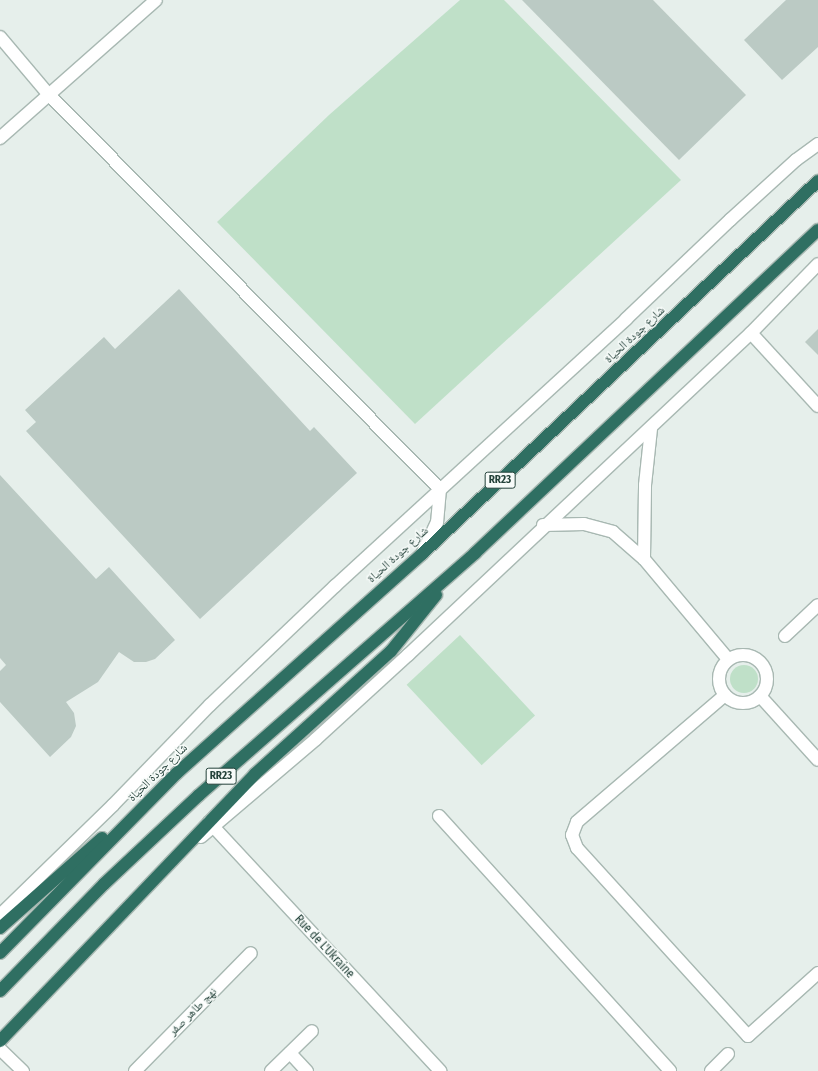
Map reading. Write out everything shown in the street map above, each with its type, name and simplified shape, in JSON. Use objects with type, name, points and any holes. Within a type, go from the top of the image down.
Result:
[{"type":"highway","name":"شارع جودة الحياة","points":[[0,953],[177,773],[422,554],[818,181]]},
{"type":"highway","name":"RR23","points":[[0,991],[104,884],[199,795],[452,573],[682,361],[818,230]]},
{"type":"highway","points":[[0,1041],[172,861],[211,825],[254,774],[390,651],[452,573]]},
{"type":"highway","points":[[0,928],[177,773]]},
{"type":"street","points":[[0,138],[156,0]]},
{"type":"street","points":[[0,37],[49,95],[440,489],[438,522],[422,554]]},
{"type":"street","points":[[0,915],[113,805],[210,705],[730,220],[796,160],[818,144]]},
{"type":"street","points":[[211,825],[321,734],[543,525],[651,428],[751,333],[818,264]]},
{"type":"street","points":[[751,333],[818,406]]},
{"type":"street","points":[[644,559],[645,485],[651,428]]},
{"type":"street","points":[[543,525],[584,524],[613,532],[644,559],[728,659]]},
{"type":"street","points":[[785,636],[818,605]]},
{"type":"street","points":[[749,655],[762,662],[766,669],[767,683],[760,696],[747,703],[739,703],[725,695],[721,689],[719,673],[728,659],[734,656],[749,655]]},
{"type":"street","points":[[725,695],[577,822],[572,835],[577,848],[748,1036],[818,973]]},
{"type":"street","points":[[760,696],[818,760]]},
{"type":"street","points":[[439,816],[670,1071]]},
{"type":"street","name":"Rue de L'Ukraine","points":[[211,825],[440,1071]]},
{"type":"street","name":"نهج طاهر صفر","points":[[134,1071],[251,953]]},
{"type":"street","points":[[270,1071],[312,1031]]},
{"type":"street","points":[[0,1049],[23,1071]]},
{"type":"street","points":[[290,1053],[307,1071]]},
{"type":"street","points":[[711,1071],[728,1054]]},
{"type":"green space","points":[[460,0],[504,0],[681,180],[415,424],[217,222],[329,115]]},
{"type":"green space","points":[[460,635],[535,715],[482,765],[407,685]]},
{"type":"green space","points":[[744,665],[754,669],[758,679],[754,689],[744,693],[734,689],[730,679],[734,669]]},
{"type":"building","points":[[522,0],[653,0],[746,95],[679,160]]},
{"type":"building","points":[[786,0],[818,0],[818,47],[782,80],[744,40]]},
{"type":"building","points":[[179,289],[310,431],[314,427],[357,473],[200,619],[26,431],[36,422],[25,410],[104,337],[115,349]]},
{"type":"building","points":[[818,329],[818,355],[805,342]]},
{"type":"building","points":[[0,475],[96,579],[109,567],[175,640],[155,659],[146,662],[134,662],[119,652],[98,682],[66,702],[74,713],[76,726],[71,737],[50,757],[0,702],[0,671],[6,665],[0,658]]}]
